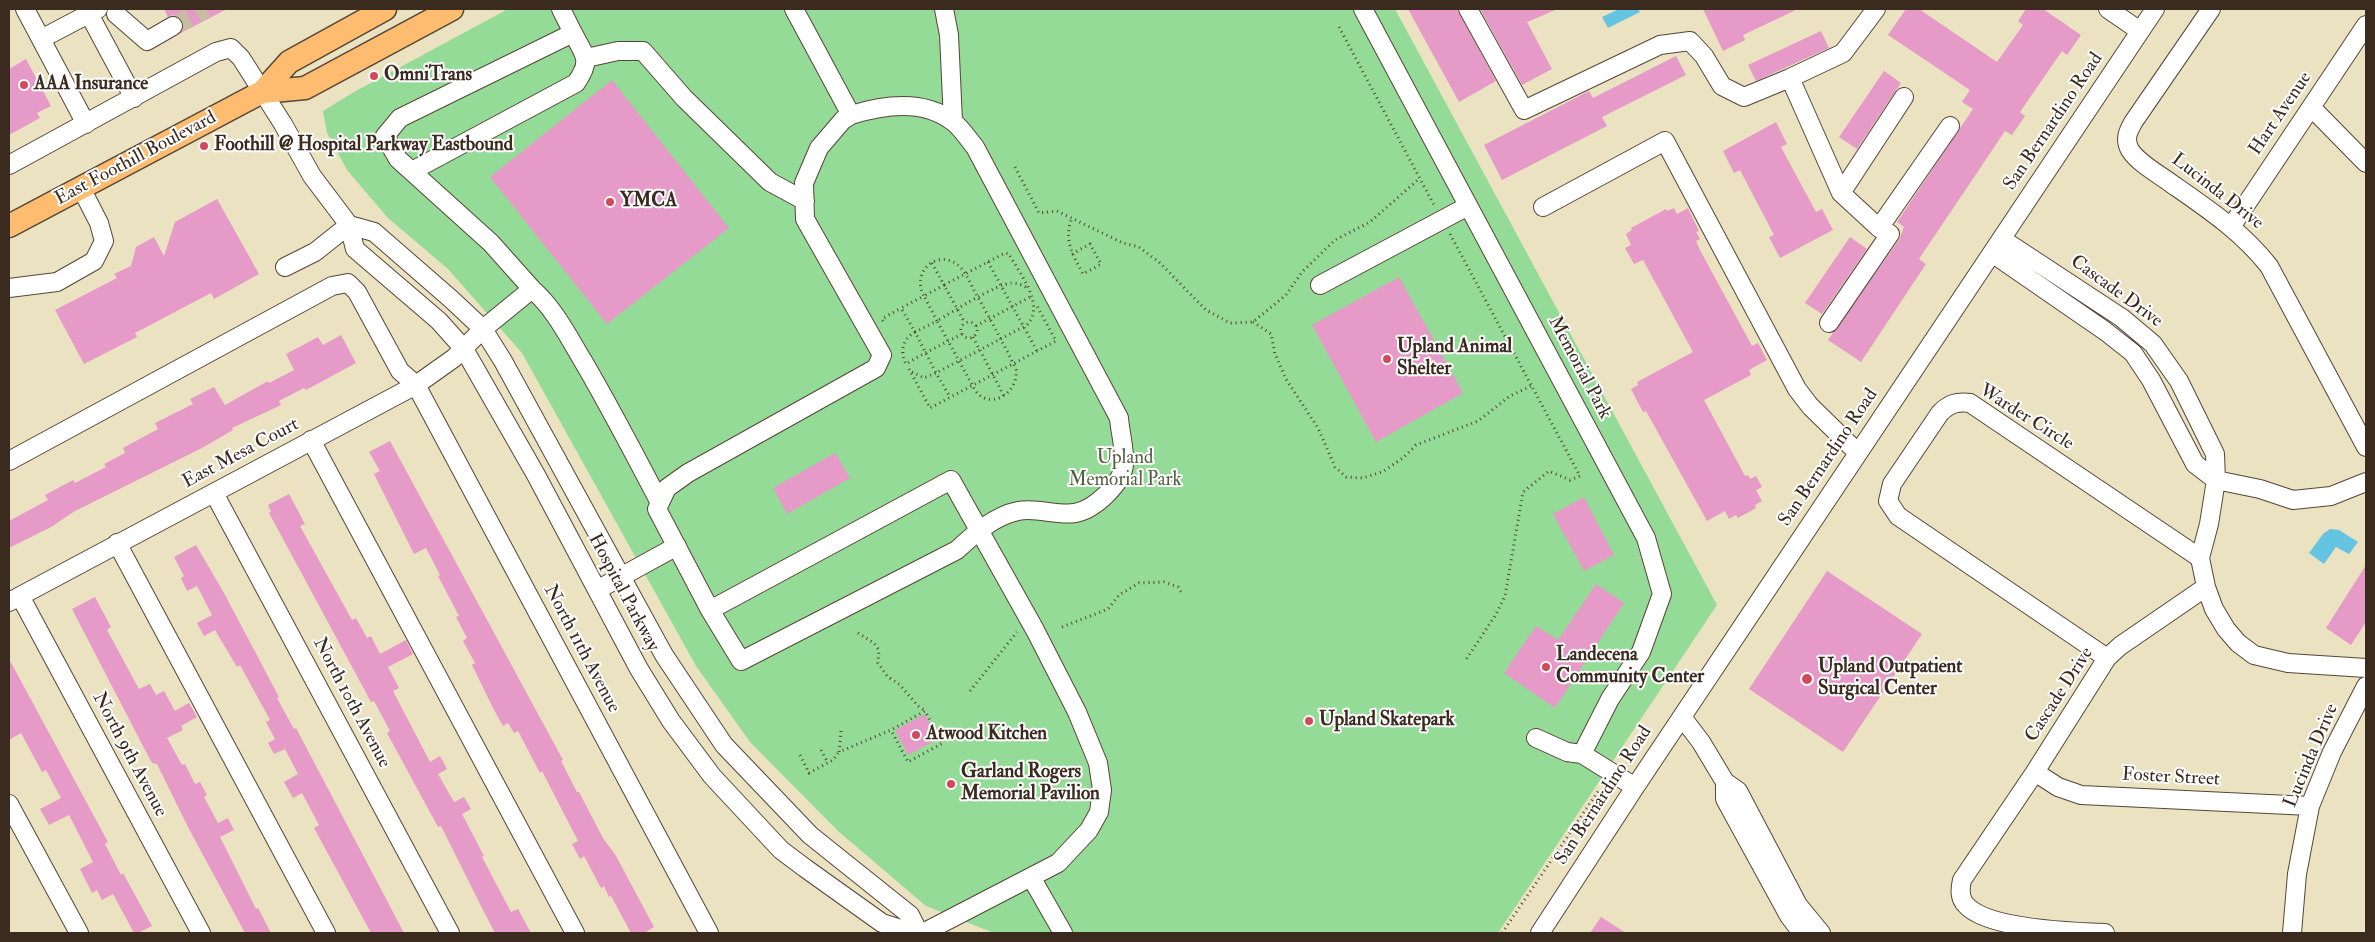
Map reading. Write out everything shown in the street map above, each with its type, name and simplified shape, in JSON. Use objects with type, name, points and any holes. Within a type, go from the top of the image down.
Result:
[{"type":"main road","name":"East Foothill Boulevard","points":[[262,92],[305,88],[452,9]]},
{"type":"main road","name":"East Foothill Boulevard","points":[[9,226],[262,92],[289,62],[372,12]]},
{"type":"street","points":[[25,9],[86,124]]},
{"type":"street","points":[[412,171],[576,83],[586,69],[586,58],[561,9]]},
{"type":"street","points":[[794,9],[851,116]]},
{"type":"street","points":[[944,9],[948,35],[953,121]]},
{"type":"street","name":"Memorial Park","points":[[1363,9],[1646,538],[1662,594],[1641,652],[1602,713],[1582,754]]},
{"type":"street","points":[[1468,9],[1524,110],[1660,45],[1690,41],[1704,56],[1722,86],[1744,97],[1843,53],[1876,9]]},
{"type":"street","points":[[2108,9],[2140,31]]},
{"type":"street","name":"San Bernardino Road","points":[[1540,933],[1635,787],[2155,9]]},
{"type":"street","name":"Lucinda Drive","points":[[2211,9],[2134,121],[2128,131],[2127,140],[2137,158],[2231,226],[2251,243],[2269,266],[2366,447]]},
{"type":"street","points":[[41,39],[93,10],[122,12],[148,41],[173,26]]},
{"type":"street","points":[[9,165],[134,98],[93,10]]},
{"type":"street","name":"Hart Avenue","points":[[2231,226],[2366,25]]},
{"type":"street","points":[[573,33],[400,118],[385,136],[398,159],[491,243],[532,289],[545,300],[610,407],[660,503]]},
{"type":"street","name":"Hospital Parkway","points":[[134,98],[216,52],[231,48],[241,58],[283,124],[312,176],[349,225],[355,249],[439,321],[464,348],[536,475],[639,669],[671,721],[712,776],[781,850],[882,923],[914,933]]},
{"type":"street","points":[[586,58],[618,51],[643,51],[684,98],[770,182],[805,202]]},
{"type":"street","points":[[1790,78],[1841,193],[1879,228],[1890,234],[1829,323]]},
{"type":"street","points":[[1841,193],[1904,97]]},
{"type":"street","points":[[876,107],[926,108],[953,121],[975,147],[1118,418],[1124,465],[1113,488],[1095,504],[1076,513],[1018,510],[979,530],[957,550],[742,661],[710,610],[657,509],[667,488],[688,473],[876,368],[882,355],[805,219],[804,183],[819,148],[843,120],[851,116],[876,107]]},
{"type":"street","points":[[2312,108],[2366,163]]},
{"type":"street","points":[[1879,228],[1950,126]]},
{"type":"street","points":[[1543,207],[1665,142],[1797,389],[1810,406],[1858,453]]},
{"type":"street","points":[[9,288],[57,282],[94,261],[104,241],[99,223],[81,188]]},
{"type":"street","points":[[1320,285],[1468,206]]},
{"type":"street","points":[[285,267],[315,252],[349,225]]},
{"type":"street","name":"Hospital Parkway","points":[[349,225],[374,232],[482,329],[503,361],[664,656],[724,745],[810,835],[910,915],[919,933]]},
{"type":"street","name":"Cascade Drive","points":[[1997,246],[2133,353],[2151,380],[2195,464],[2216,480]]},
{"type":"street","name":"Cascade Drive","points":[[1997,246],[2122,318],[2153,344],[2179,381],[2215,454],[2216,480],[2209,524],[2200,558],[2206,587],[2120,646],[2107,658],[2036,772],[1962,880],[1960,889],[1962,899],[1971,910],[2019,926],[2051,931],[2105,933]]},
{"type":"street","name":"North 11th Avenue","points":[[9,462],[332,286],[348,283],[357,292],[400,370],[416,385],[709,933]]},
{"type":"street","name":"East Mesa Court","points":[[15,599],[416,385],[454,358],[482,329],[532,289]]},
{"type":"street","name":"Warder Circle","points":[[2107,658],[1898,516],[1892,509],[1888,501],[1892,484],[1946,406],[1955,403],[1970,403],[2200,558]]},
{"type":"street","points":[[312,440],[575,933]]},
{"type":"street","points":[[710,610],[951,480],[1035,630],[1077,712],[1098,763],[1102,790],[1099,812],[1089,830],[1058,863],[924,933]]},
{"type":"street","points":[[2216,480],[2260,489],[2293,500],[2331,496],[2366,482]]},
{"type":"street","name":"North 10th Avenue","points":[[214,493],[450,933]]},
{"type":"street","points":[[117,543],[326,933]]},
{"type":"street","points":[[597,590],[677,546]]},
{"type":"street","points":[[2206,587],[2214,609],[2226,629],[2238,643],[2254,655],[2288,663],[2366,668]]},
{"type":"street","name":"North 9th Avenue","points":[[15,599],[201,933]]},
{"type":"street","name":"Lucinda Drive","points":[[2292,933],[2297,874],[2310,806],[2332,752],[2366,686]]},
{"type":"street","points":[[1682,717],[1701,742],[1725,782],[1738,791],[1798,906],[1821,933]]},
{"type":"street","points":[[1536,738],[1566,752],[1582,754],[1635,787]]},
{"type":"street","name":"Foster Street","points":[[2036,772],[2058,787],[2082,795],[2310,806]]},
{"type":"street","points":[[1725,782],[1726,799],[1789,916],[1802,933]]},
{"type":"street","points":[[9,804],[76,932]]},
{"type":"street","points":[[1031,877],[1063,933]]},
{"type":"path","points":[[1339,27],[1437,210]]},
{"type":"path","points":[[1014,167],[1040,213],[1057,211],[1124,243],[1139,247],[1159,262],[1206,310],[1230,323],[1253,322],[1286,295],[1302,272],[1335,240],[1370,222],[1420,178]]},
{"type":"path","points":[[1072,218],[1068,227],[1067,238],[1072,254],[1083,274],[1101,264],[1090,244],[1072,254]]},
{"type":"path","points":[[1448,230],[1580,476],[1570,480],[1549,471],[1522,492],[1505,596],[1495,616],[1465,661]]},
{"type":"path","points":[[886,326],[882,319],[1005,253],[1009,254],[1056,341],[930,408],[898,349]]},
{"type":"path","points":[[943,260],[956,264],[965,274],[979,298],[1016,368],[1016,381],[1012,389],[1004,396],[998,398],[982,397],[977,394],[959,362],[919,283],[920,276],[927,266],[932,263],[943,260]]},
{"type":"path","points":[[988,262],[1037,351]]},
{"type":"path","points":[[932,263],[965,323]]},
{"type":"path","points":[[902,357],[906,340],[915,332],[1001,286],[1015,283],[1027,288]]},
{"type":"path","points":[[976,326],[1032,296]]},
{"type":"path","points":[[909,369],[924,378],[959,362],[1023,327],[1033,318],[1035,303]]},
{"type":"path","points":[[902,308],[950,397]]},
{"type":"path","points":[[1253,322],[1270,334],[1275,354],[1286,379],[1318,428],[1335,467],[1346,477],[1363,478],[1382,472],[1416,446],[1478,421],[1510,396],[1532,386]]},
{"type":"path","points":[[965,323],[972,323],[976,326]]},
{"type":"path","points":[[962,334],[962,327],[965,323]]},
{"type":"path","points":[[973,337],[977,331],[976,326]]},
{"type":"path","points":[[906,364],[962,334]]},
{"type":"path","points":[[962,334],[965,337],[973,337]]},
{"type":"path","points":[[973,337],[1004,396]]},
{"type":"path","points":[[1062,627],[1108,609],[1119,595],[1138,583],[1164,582],[1178,587],[1181,592]]},
{"type":"path","points":[[970,691],[1016,632]]},
{"type":"path","points":[[858,633],[874,643],[879,650],[878,664],[886,676],[904,689],[918,706],[926,711],[944,742],[908,762],[891,730]]},
{"type":"path","points":[[800,755],[809,773],[828,763],[839,752],[891,730],[926,711]]},
{"type":"path","points":[[839,752],[841,731]]},
{"type":"path","points":[[821,750],[828,763]]},
{"type":"path","points":[[1502,933],[1599,790]]},
{"type":"green space","name":"Upland Memorial Park","points":[[508,9],[1395,9],[1717,605],[1498,933],[994,933],[926,906],[838,831],[750,742],[696,666],[522,353],[448,269],[388,218],[347,170],[327,133],[323,111],[354,92]]},
{"type":"water","points":[[1619,9],[1638,9],[1640,12],[1608,28],[1602,17]]},
{"type":"water","points":[[2330,529],[2339,530],[2358,542],[2349,554],[2336,547],[2324,564],[2309,553],[2323,534]]},
{"type":"building","points":[[164,9],[227,9],[179,34],[184,26],[182,20],[173,15],[168,17]]},
{"type":"building","points":[[1408,9],[1457,9],[1496,81],[1459,102]]},
{"type":"building","points":[[1480,9],[1558,9],[1527,22],[1552,69],[1522,85]]},
{"type":"building","points":[[1703,9],[1798,9],[1743,35],[1745,40],[1723,51]]},
{"type":"building","points":[[1906,9],[1919,9],[1997,62],[2023,25],[2018,21],[2026,9],[2043,9],[2081,35],[2067,55],[2062,51],[2020,112],[2025,116],[2012,135],[2005,131],[1919,259],[1926,264],[1861,362],[1828,340],[1899,240],[1904,227],[1897,222],[1973,109],[1962,102],[1970,90],[1888,35]]},
{"type":"building","points":[[1821,31],[1829,48],[1756,81],[1748,65]]},
{"type":"building","points":[[1676,56],[1686,75],[1602,117],[1607,126],[1502,180],[1484,145],[1589,91],[1593,98]]},
{"type":"building","name":"AAA Insurance","points":[[26,59],[51,106],[37,113],[40,118],[9,135],[9,69]]},
{"type":"building","points":[[1884,71],[1901,83],[1857,149],[1839,137]]},
{"type":"building","name":"YMCA","points":[[612,80],[729,228],[607,324],[490,177]]},
{"type":"building","points":[[1776,122],[1787,144],[1781,147],[1816,212],[1822,209],[1833,230],[1780,258],[1769,237],[1774,235],[1740,170],[1734,173],[1723,151]]},
{"type":"building","points":[[217,199],[259,274],[214,299],[211,293],[135,333],[137,337],[84,364],[55,310],[117,278],[114,274],[131,266],[136,247],[154,237],[164,256],[175,222]]},
{"type":"building","points":[[1674,208],[1677,214],[1688,208],[1699,231],[1696,232],[1700,239],[1696,241],[1700,250],[1752,346],[1758,343],[1767,360],[1749,370],[1751,375],[1704,400],[1745,476],[1748,475],[1750,479],[1756,476],[1762,487],[1756,490],[1762,501],[1755,505],[1756,508],[1738,518],[1736,515],[1729,519],[1725,511],[1707,521],[1646,411],[1643,412],[1631,389],[1638,385],[1637,382],[1693,352],[1643,260],[1634,264],[1625,248],[1631,245],[1626,234],[1632,230],[1631,228],[1666,209],[1667,211]]},
{"type":"building","points":[[1850,237],[1867,249],[1822,314],[1805,303]]},
{"type":"building","name":"Upland Animal Shelter","points":[[1399,277],[1463,393],[1376,442],[1312,325]]},
{"type":"building","points":[[341,335],[356,363],[306,390],[304,388],[279,401],[281,405],[232,428],[233,430],[202,448],[75,511],[51,527],[9,548],[9,521],[48,500],[45,495],[73,480],[75,483],[106,467],[104,464],[125,453],[123,448],[158,429],[155,423],[193,404],[190,399],[214,387],[225,405],[268,381],[269,383],[294,370],[286,354],[318,337],[323,345]]},
{"type":"building","points":[[390,441],[563,760],[561,761],[577,792],[579,792],[603,838],[616,856],[654,927],[644,933],[631,933],[611,896],[609,897],[604,886],[601,888],[584,856],[580,859],[572,844],[578,841],[542,771],[540,773],[518,731],[514,733],[508,723],[503,726],[493,708],[472,665],[475,663],[463,641],[467,638],[456,617],[459,616],[438,576],[440,575],[426,548],[414,554],[374,474],[380,471],[369,452]]},
{"type":"building","points":[[835,453],[850,478],[787,514],[773,488]]},
{"type":"building","points":[[289,494],[305,524],[300,526],[352,620],[356,618],[367,638],[371,636],[380,654],[406,640],[413,654],[388,667],[399,688],[393,691],[430,762],[440,756],[447,769],[438,774],[454,802],[464,797],[471,809],[462,814],[484,856],[482,857],[511,912],[518,909],[531,933],[495,933],[441,826],[438,827],[387,733],[390,731],[374,701],[371,702],[269,513],[271,512],[268,505]]},
{"type":"building","points":[[1584,497],[1614,555],[1584,571],[1553,514]]},
{"type":"building","points":[[196,545],[224,593],[279,697],[277,698],[294,729],[296,728],[404,933],[371,933],[314,828],[319,825],[302,793],[293,798],[284,782],[298,774],[285,749],[274,754],[268,743],[275,739],[266,722],[270,720],[240,665],[237,667],[215,630],[204,636],[197,623],[212,615],[197,586],[187,591],[181,578],[184,576],[174,557]]},
{"type":"building","points":[[2366,565],[2366,622],[2351,645],[2326,628]]},
{"type":"building","points":[[1827,571],[1922,634],[1843,752],[1749,689]]},
{"type":"building","points":[[1596,584],[1624,603],[1555,708],[1504,673],[1536,626],[1558,640]]},
{"type":"building","points":[[95,597],[111,627],[107,630],[139,689],[150,684],[156,695],[164,691],[175,711],[189,703],[197,717],[181,726],[183,730],[167,738],[182,765],[185,764],[195,784],[200,782],[207,795],[204,797],[218,823],[228,818],[234,830],[220,837],[256,909],[258,908],[271,933],[245,933],[188,827],[157,764],[152,763],[145,750],[72,609]]},
{"type":"building","points":[[9,659],[108,842],[105,844],[121,875],[123,873],[152,926],[134,933],[113,894],[102,900],[97,890],[92,893],[80,869],[93,862],[69,815],[49,825],[40,809],[61,798],[46,770],[42,772],[21,733],[9,740]]},
{"type":"building","name":"Atwood Kitchen","points":[[925,714],[938,739],[908,755],[895,730]]},
{"type":"building","points":[[1601,917],[1626,933],[1590,933]]},
{"type":"tunnel","points":[[173,26],[206,9]]},
{"type":"place","name":"OmniTrans","points":[[374,76]]},
{"type":"place","name":"AAA Insurance","points":[[24,85]]},
{"type":"place","name":"Foothill @ Hospital Parkway Eastbound","points":[[204,146]]},
{"type":"place","name":"YMCA","points":[[610,202]]},
{"type":"place","name":"Upland Animal Shelter","points":[[1387,359]]},
{"type":"place","name":"Landecena Community Center","points":[[1546,667]]},
{"type":"place","name":"Upland Outpatient Surgical Center","points":[[1807,679]]},
{"type":"place","name":"Upland Skatepark","points":[[1309,721]]},
{"type":"place","name":"Atwood Kitchen","points":[[916,735]]},
{"type":"place","name":"Garland Rogers Memorial Pavilion","points":[[951,784]]}]
